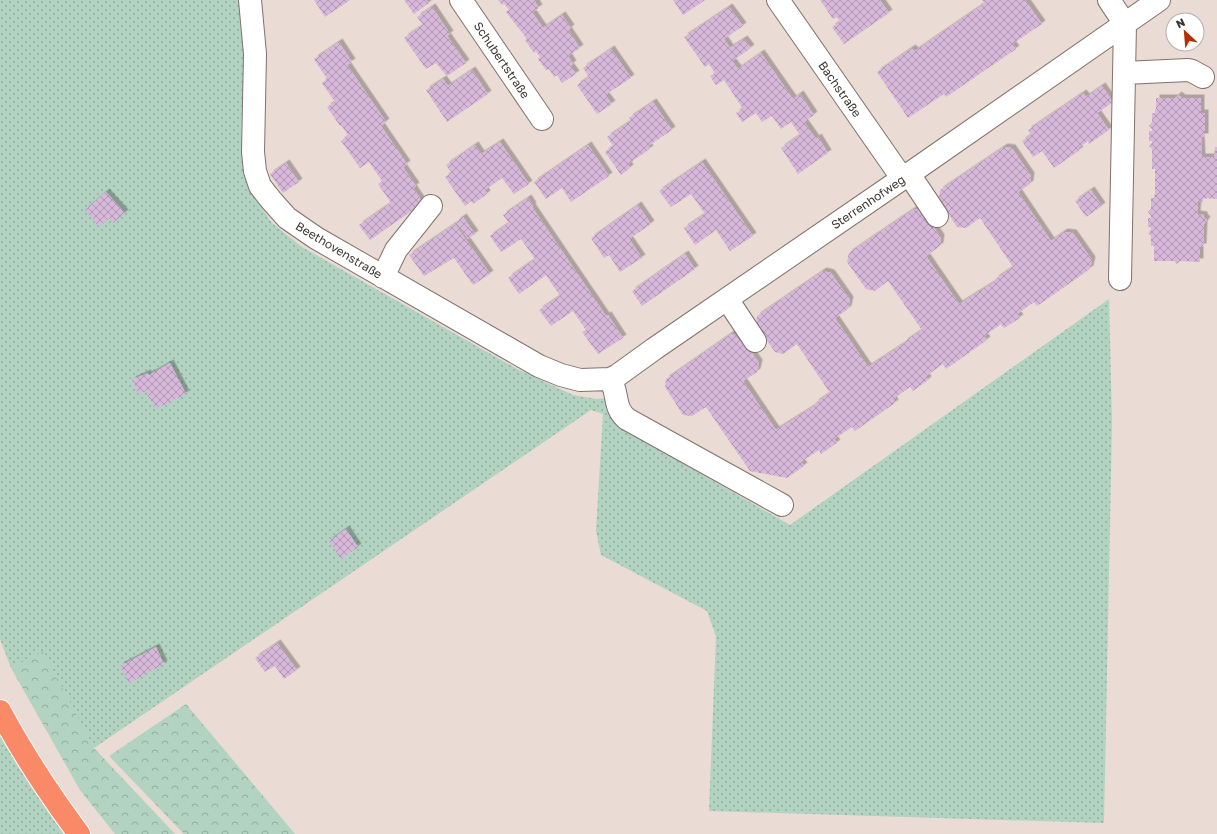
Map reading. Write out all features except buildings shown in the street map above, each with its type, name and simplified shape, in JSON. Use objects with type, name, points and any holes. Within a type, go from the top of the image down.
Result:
[{"type":"highway","points":[[0,710],[16,739],[50,793],[79,834]]},
{"type":"street","name":"Beethovenstraße","points":[[250,0],[256,54],[253,152],[255,171],[260,186],[270,200],[287,218],[316,238],[538,366],[561,375],[580,380],[603,379]]},
{"type":"street","name":"Schubertstraße","points":[[461,0],[542,119]]},
{"type":"street","name":"Bachstraße","points":[[778,0],[906,176],[937,216]]},
{"type":"street","points":[[1109,0],[1125,24],[1120,279]]},
{"type":"street","name":"Sterrenhofweg","points":[[603,379],[618,375],[1159,0]]},
{"type":"street","points":[[1124,73],[1188,70],[1203,77]]},
{"type":"street","points":[[383,277],[396,250],[431,206]]},
{"type":"street","points":[[727,299],[755,341]]},
{"type":"street","points":[[603,379],[615,391],[618,408],[621,414],[627,419],[782,505]]},
{"type":"green space","points":[[0,0],[241,0],[245,43],[241,132],[244,171],[255,198],[272,223],[302,247],[519,370],[573,395],[597,399],[608,398],[619,427],[790,525],[1109,299],[1112,423],[1104,823],[709,811],[716,637],[707,611],[601,555],[596,531],[603,414],[591,410],[94,748],[43,652],[11,668],[0,639]]},
{"type":"green space","points":[[43,651],[94,748],[175,834],[115,834],[80,790],[11,668]]},
{"type":"green space","points":[[186,704],[295,834],[184,834],[109,756]]},
{"type":"green space","points":[[0,733],[54,819],[65,834],[0,834]]}]
